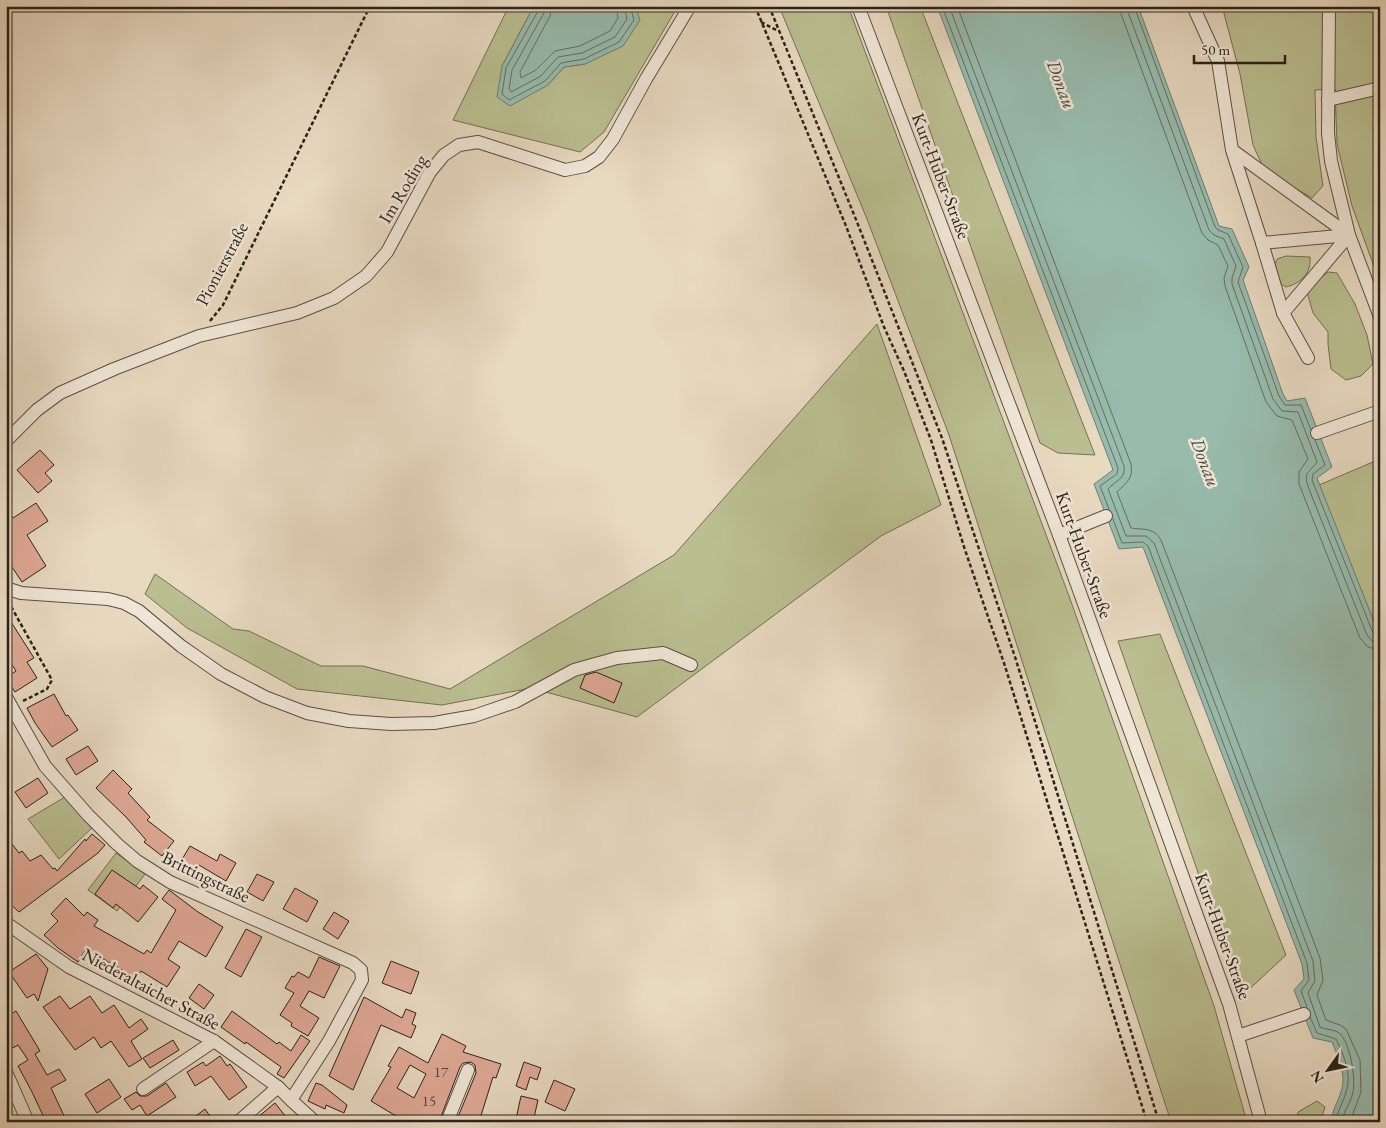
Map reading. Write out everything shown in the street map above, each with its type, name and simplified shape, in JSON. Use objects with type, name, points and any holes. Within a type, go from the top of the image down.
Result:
[{"type":"street","name":"Im Roding","points":[[199,336],[297,313],[334,298],[366,276],[387,252],[430,172],[444,155],[459,145],[478,142],[565,170],[585,166],[599,157],[613,139],[646,79],[690,6]]},
{"type":"street","name":"Kurt-Huber-Straße","points":[[858,6],[1059,536],[1229,1004],[1261,1122]]},
{"type":"street","points":[[1193,6],[1218,61],[1232,150],[1283,313],[1308,358]]},
{"type":"street","points":[[1329,6],[1328,133],[1331,161],[1349,235],[1380,316]]},
{"type":"street","points":[[1328,100],[1380,88]]},
{"type":"street","points":[[1232,150],[1349,235]]},
{"type":"street","points":[[1262,243],[1349,235]]},
{"type":"street","points":[[1283,313],[1349,235]]},
{"type":"street","points":[[6,440],[37,410],[60,392],[199,336]]},
{"type":"street","points":[[1317,433],[1380,411]]},
{"type":"street","points":[[1059,536],[1106,516]]},
{"type":"street","points":[[6,589],[21,593],[108,599],[124,603],[139,611],[181,646],[221,674],[265,697],[307,713],[349,721],[391,724],[434,723],[474,716],[515,702],[574,670],[616,658],[663,653],[691,665]]},
{"type":"street","name":"Brittingstraße","points":[[9,707],[51,773],[88,815],[137,861],[170,882],[353,963],[361,970],[362,980],[329,1041],[291,1100]]},
{"type":"street","name":"Niederaltaicher Straße","points":[[6,924],[69,967],[214,1041],[278,1087],[315,1122]]},
{"type":"street","points":[[1238,1036],[1304,1014]]},
{"type":"street","points":[[143,1089],[214,1041]]},
{"type":"street","points":[[447,1122],[468,1070]]},
{"type":"street","points":[[6,1072],[28,1122]]},
{"type":"street","points":[[238,1122],[278,1087]]},
{"type":"path","name":"Pionierstraße","points":[[199,336],[223,305],[370,6]]},
{"type":"path","points":[[738,6],[756,8],[846,226],[884,328],[904,371],[931,440],[965,550],[1004,663],[1147,1122]]},
{"type":"path","points":[[769,6],[942,438],[1019,670],[1160,1122]]},
{"type":"path","points":[[762,22],[780,32]]},
{"type":"path","points":[[6,589],[8,602],[52,680],[47,689],[9,707]]},
{"type":"shaded area","points":[[509,6],[534,6],[502,66],[548,85],[564,67],[585,64],[635,6],[678,6],[604,132],[580,152],[453,120]]},
{"type":"shaded area","points":[[779,6],[848,6],[1069,596],[1214,1006],[1247,1122],[1171,1122],[949,435],[867,219]]},
{"type":"shaded area","points":[[886,6],[920,6],[1095,455],[1058,453],[1040,443]]},
{"type":"shaded area","points":[[1222,6],[1380,6],[1380,283],[1352,206],[1337,144],[1335,89],[1315,90],[1316,137],[1323,186],[1312,198],[1265,171],[1253,145],[1240,74]]},
{"type":"shaded area","points":[[1286,256],[1310,257],[1310,263],[1304,277],[1291,286],[1286,287],[1281,284],[1275,264],[1277,259]]},
{"type":"shaded area","points":[[1328,272],[1337,273],[1355,304],[1367,335],[1373,364],[1361,376],[1346,380],[1331,369],[1328,332],[1313,313],[1307,292]]},
{"type":"shaded area","points":[[877,324],[941,505],[881,536],[637,717],[531,688],[442,705],[297,689],[187,628],[145,594],[155,574],[233,629],[249,631],[321,666],[363,666],[450,689],[674,555]]},
{"type":"shaded area","points":[[1380,459],[1380,637],[1319,485]]},
{"type":"shaded area","points":[[1160,634],[1286,955],[1241,997],[1118,641]]},
{"type":"shaded area","points":[[65,797],[93,827],[59,859],[28,819]]},
{"type":"shaded area","points":[[116,853],[145,874],[117,911],[88,890]]},
{"type":"shaded area","points":[[1317,1101],[1325,1107],[1320,1122],[1297,1122],[1298,1112]]},
{"type":"water","points":[[534,6],[635,6],[640,20],[623,46],[585,64],[564,67],[548,85],[510,106],[497,97],[502,66]]},
{"type":"water","name":"Donau","points":[[937,6],[1138,6],[1219,226],[1232,229],[1249,267],[1243,280],[1283,394],[1287,401],[1305,398],[1332,467],[1317,478],[1380,637],[1380,1122],[1331,1122],[1343,1086],[1339,1060],[1332,1042],[1313,1038],[1294,990],[1304,979],[1302,964],[1143,547],[1119,549],[1094,484],[1113,470]]},
{"type":"building","points":[[40,450],[54,465],[45,473],[52,481],[38,493],[17,470]]},
{"type":"building","points":[[36,503],[48,521],[27,535],[46,566],[22,582],[6,558],[6,507],[13,518]]},
{"type":"building","points":[[6,614],[34,658],[27,662],[37,678],[15,692],[6,678],[16,671],[6,655]]},
{"type":"building","points":[[596,672],[622,683],[614,703],[580,688],[585,675]]},
{"type":"building","points":[[54,694],[66,716],[68,715],[78,730],[52,747],[27,708]]},
{"type":"building","points":[[88,746],[98,761],[76,775],[66,759]]},
{"type":"building","points":[[113,770],[132,789],[128,793],[150,817],[147,820],[174,841],[162,856],[144,842],[146,840],[126,817],[96,788]]},
{"type":"building","points":[[38,778],[48,793],[26,808],[15,792]]},
{"type":"building","points":[[92,834],[105,845],[98,853],[19,912],[6,900],[6,836],[19,853],[22,851],[30,861],[41,855],[57,871],[85,839],[86,841]]},
{"type":"building","points":[[190,846],[217,861],[220,854],[236,863],[226,881],[199,865],[196,870],[181,861]]},
{"type":"building","points":[[112,870],[140,889],[143,885],[158,897],[138,922],[116,904],[113,908],[95,894]]},
{"type":"building","points":[[257,874],[274,882],[263,901],[247,892]]},
{"type":"building","points":[[295,888],[318,901],[307,922],[283,909]]},
{"type":"building","points":[[169,890],[198,912],[223,927],[206,957],[179,941],[168,959],[180,967],[167,987],[141,971],[136,978],[86,949],[78,962],[44,935],[58,921],[51,914],[66,898],[84,916],[87,912],[98,920],[94,926],[144,954],[147,950],[151,953],[176,910],[162,899]]},
{"type":"building","points":[[334,912],[349,921],[338,939],[323,929]]},
{"type":"building","points":[[246,929],[262,937],[241,977],[225,968]]},
{"type":"building","points":[[36,954],[48,969],[38,1001],[34,994],[27,998],[9,972]]},
{"type":"building","points":[[319,957],[340,966],[324,998],[309,991],[300,1006],[319,1018],[308,1036],[291,1026],[292,1023],[280,1015],[294,993],[285,988],[292,976],[294,977],[298,972],[309,978]]},
{"type":"building","points":[[391,961],[419,972],[411,994],[382,983]]},
{"type":"building","points":[[199,984],[214,995],[204,1009],[189,998]]},
{"type":"building","points":[[60,996],[70,1009],[90,996],[102,1013],[114,1005],[129,1028],[141,1019],[148,1029],[131,1041],[142,1059],[129,1067],[111,1041],[101,1048],[94,1037],[75,1050],[43,1007]]},
{"type":"building","points":[[364,997],[402,1018],[406,1009],[416,1013],[412,1024],[416,1026],[411,1038],[381,1025],[353,1090],[329,1076]]},
{"type":"building","points":[[16,1011],[40,1051],[35,1054],[47,1075],[59,1069],[66,1080],[51,1088],[67,1122],[46,1122],[18,1066],[28,1060],[18,1045],[13,1048],[6,1035],[6,1017]]},
{"type":"building","points":[[232,1011],[277,1044],[279,1042],[291,1051],[301,1035],[310,1041],[284,1078],[277,1074],[281,1067],[221,1027]]},
{"type":"building","points":[[442,1034],[466,1046],[463,1052],[501,1064],[496,1078],[493,1077],[479,1122],[456,1122],[476,1073],[475,1065],[471,1062],[463,1063],[460,1067],[439,1122],[406,1122],[371,1101],[391,1067],[388,1066],[399,1047],[428,1063]],"holes":[[[410,1065],[426,1074],[414,1098],[397,1088]]]},
{"type":"building","points":[[173,1040],[179,1050],[150,1068],[143,1058]]},
{"type":"building","points":[[220,1056],[227,1066],[230,1064],[247,1087],[229,1100],[211,1076],[195,1086],[187,1072],[203,1062],[206,1066]]},
{"type":"building","points":[[524,1062],[541,1068],[537,1080],[530,1077],[526,1090],[516,1086]]},
{"type":"building","points":[[109,1079],[121,1097],[97,1113],[85,1094]]},
{"type":"building","points":[[554,1080],[575,1089],[565,1111],[545,1102]]},
{"type":"building","points":[[166,1083],[176,1097],[147,1116],[140,1105],[132,1110],[124,1099],[136,1092],[140,1096],[147,1096]]},
{"type":"building","points":[[316,1083],[322,1085],[347,1105],[344,1113],[326,1105],[325,1109],[308,1101]]},
{"type":"building","points":[[521,1096],[538,1100],[533,1122],[516,1119]]},
{"type":"building","points":[[275,1103],[286,1117],[280,1122],[252,1122]]},
{"type":"building","points":[[205,1109],[214,1122],[188,1122]]}]
